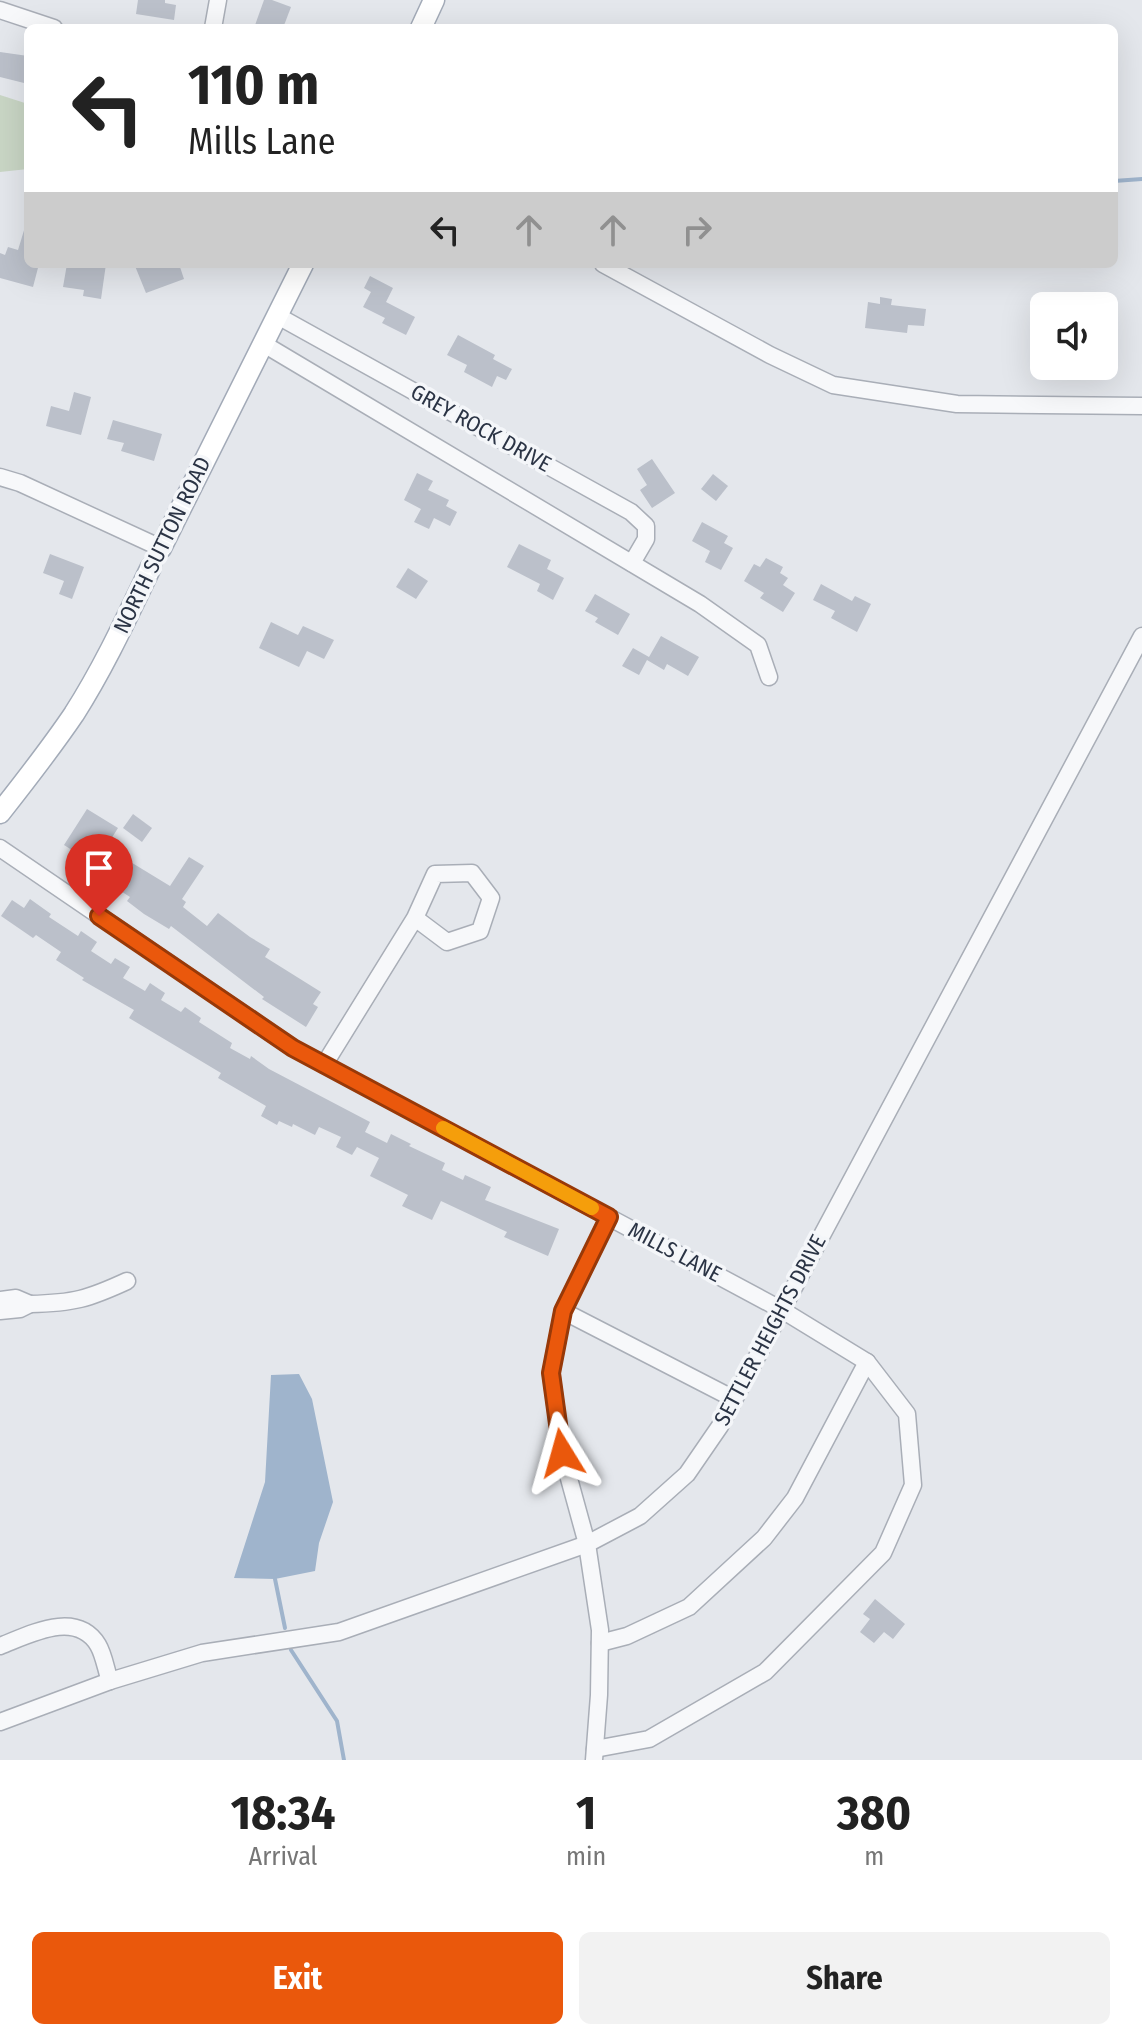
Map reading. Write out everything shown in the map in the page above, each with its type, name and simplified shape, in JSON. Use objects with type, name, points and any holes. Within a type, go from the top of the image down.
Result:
[{"type":"main road","points":[[423,24],[434,0]]},
{"type":"main road","name":"NORTH SUTTON ROAD","points":[[161,548],[301,268]]},
{"type":"main road","name":"NORTH SUTTON ROAD","points":[[0,813],[75,712],[102,667],[151,567]]},
{"type":"street","points":[[214,24],[218,0]]},
{"type":"street","points":[[0,10],[42,24]]},
{"type":"street","points":[[610,268],[770,355],[833,385],[957,404],[1142,406]]},
{"type":"street","name":"GREY ROCK DRIVE","points":[[276,315],[631,512],[646,526],[646,539],[632,563]]},
{"type":"street","name":"GREY ROCK DRIVE","points":[[262,343],[700,604],[758,645],[769,677]]},
{"type":"street","points":[[0,477],[20,483],[161,548]]},
{"type":"street","name":"NORTH SUTTON ROAD","points":[[151,567],[161,548]]},
{"type":"street","name":"SETTLER HEIGHTS DRIVE","points":[[0,1722],[110,1681],[202,1653],[339,1632],[587,1544],[640,1516],[687,1474],[720,1426],[1142,636]]},
{"type":"street","name":"MILLS LANE","points":[[0,848],[293,1048],[782,1310],[867,1362],[907,1414],[913,1485],[883,1553],[765,1672],[649,1739],[595,1754]]},
{"type":"street","points":[[324,1065],[415,918],[435,874],[472,873],[491,898],[480,931],[447,942],[415,918]]},
{"type":"street","points":[[595,1754],[600,1643],[587,1544],[562,1453],[551,1373],[563,1311],[609,1217]]},
{"type":"street","points":[[0,1300],[16,1298],[30,1304],[71,1303],[127,1281]]},
{"type":"street","points":[[0,1311],[20,1309],[30,1304]]},
{"type":"street","points":[[563,1311],[734,1399]]},
{"type":"street","points":[[600,1643],[627,1636],[689,1607],[764,1538],[795,1498],[867,1362]]},
{"type":"street","points":[[0,1646],[59,1625],[80,1629],[97,1644],[110,1681]]},
{"type":"green space","points":[[0,95],[24,103],[24,169],[0,172]]},
{"type":"water","points":[[299,1374],[312,1399],[333,1502],[319,1543],[315,1571],[275,1579],[234,1578],[265,1482],[271,1375]]},
{"type":"building","points":[[138,0],[165,0],[165,3],[176,5],[174,20],[136,14]]},
{"type":"building","points":[[264,0],[291,7],[285,24],[255,24]]},
{"type":"building","points":[[0,52],[24,55],[24,83],[0,77]]},
{"type":"building","points":[[24,230],[24,268],[38,268],[33,287],[0,278],[0,253],[5,255],[8,247],[18,250]]},
{"type":"building","points":[[66,268],[105,268],[101,299],[83,296],[84,290],[63,287]]},
{"type":"building","points":[[136,268],[180,268],[184,279],[146,293]]},
{"type":"building","points":[[370,276],[393,288],[386,302],[415,317],[406,335],[382,323],[385,318],[363,307],[371,292],[364,288]]},
{"type":"building","points":[[880,297],[892,299],[891,305],[926,309],[924,326],[908,325],[907,333],[865,328],[868,302],[880,304]]},
{"type":"building","points":[[458,335],[495,355],[493,359],[512,369],[506,380],[497,376],[492,387],[464,372],[467,365],[447,355]]},
{"type":"building","points":[[74,392],[91,397],[81,435],[46,426],[51,406],[69,411]]},
{"type":"building","points":[[113,420],[162,434],[154,461],[121,451],[124,443],[107,439]]},
{"type":"building","points":[[652,459],[675,493],[652,508],[640,490],[647,485],[637,469]]},
{"type":"building","points":[[417,473],[433,481],[428,490],[449,500],[446,506],[457,512],[450,526],[434,518],[429,529],[414,522],[421,509],[404,500]]},
{"type":"building","points":[[713,474],[728,486],[716,501],[701,489]]},
{"type":"building","points":[[702,522],[728,536],[724,543],[733,548],[721,570],[705,562],[710,551],[692,541]]},
{"type":"building","points":[[519,544],[551,560],[547,569],[564,578],[553,600],[537,591],[540,584],[507,567]]},
{"type":"building","points":[[50,554],[84,567],[72,599],[59,594],[64,581],[43,573]]},
{"type":"building","points":[[766,558],[783,567],[780,573],[788,578],[783,585],[795,593],[783,612],[760,598],[764,593],[744,581],[754,564],[760,567]]},
{"type":"building","points":[[408,568],[428,581],[416,599],[396,587]]},
{"type":"building","points":[[821,584],[852,601],[855,596],[871,604],[857,632],[831,618],[835,611],[813,600]]},
{"type":"building","points":[[595,594],[630,614],[618,635],[595,622],[598,618],[585,611]]},
{"type":"building","points":[[271,622],[298,635],[303,626],[334,640],[324,659],[307,651],[299,667],[259,648]]},
{"type":"building","points":[[661,636],[699,657],[688,676],[667,664],[664,670],[647,660],[639,675],[622,666],[633,648],[649,657]]},
{"type":"building","points":[[87,809],[118,828],[106,847],[170,886],[189,857],[204,866],[182,899],[186,902],[183,907],[207,926],[218,913],[270,949],[265,957],[321,992],[313,1004],[318,1007],[306,1027],[262,999],[264,997],[171,926],[169,929],[144,914],[127,901],[130,897],[71,859],[75,852],[64,845]]},
{"type":"building","points":[[133,814],[152,828],[142,842],[123,828]]},
{"type":"building","points":[[30,899],[51,914],[49,917],[78,936],[81,931],[97,942],[91,951],[111,964],[115,958],[130,967],[123,978],[145,991],[150,983],[165,993],[161,1000],[181,1012],[185,1007],[201,1018],[199,1022],[232,1043],[230,1048],[250,1059],[251,1056],[269,1069],[370,1122],[365,1132],[387,1143],[391,1134],[445,1163],[442,1170],[463,1180],[465,1175],[491,1187],[485,1200],[559,1229],[548,1256],[504,1237],[507,1232],[441,1201],[432,1220],[402,1206],[408,1195],[370,1176],[379,1158],[357,1147],[352,1155],[336,1147],[341,1137],[319,1127],[315,1135],[293,1124],[292,1127],[279,1121],[277,1125],[261,1116],[266,1106],[218,1078],[221,1073],[129,1018],[134,1010],[82,980],[84,978],[56,960],[61,952],[36,935],[33,938],[1,916],[12,900],[24,908]]},
{"type":"building","points":[[875,1599],[905,1624],[893,1639],[884,1632],[874,1643],[860,1632],[870,1619],[863,1614]]},
{"type":"waterway","points":[[1118,181],[1142,179]]},
{"type":"waterway","points":[[275,1579],[285,1628]]},
{"type":"waterway","points":[[291,1650],[337,1721],[344,1760]]},
{"type":"slow traffic","points":[[443,1128],[592,1208]]},
{"type":"route","points":[[99,916],[293,1048],[609,1217],[563,1311],[551,1373],[562,1453]]}]
